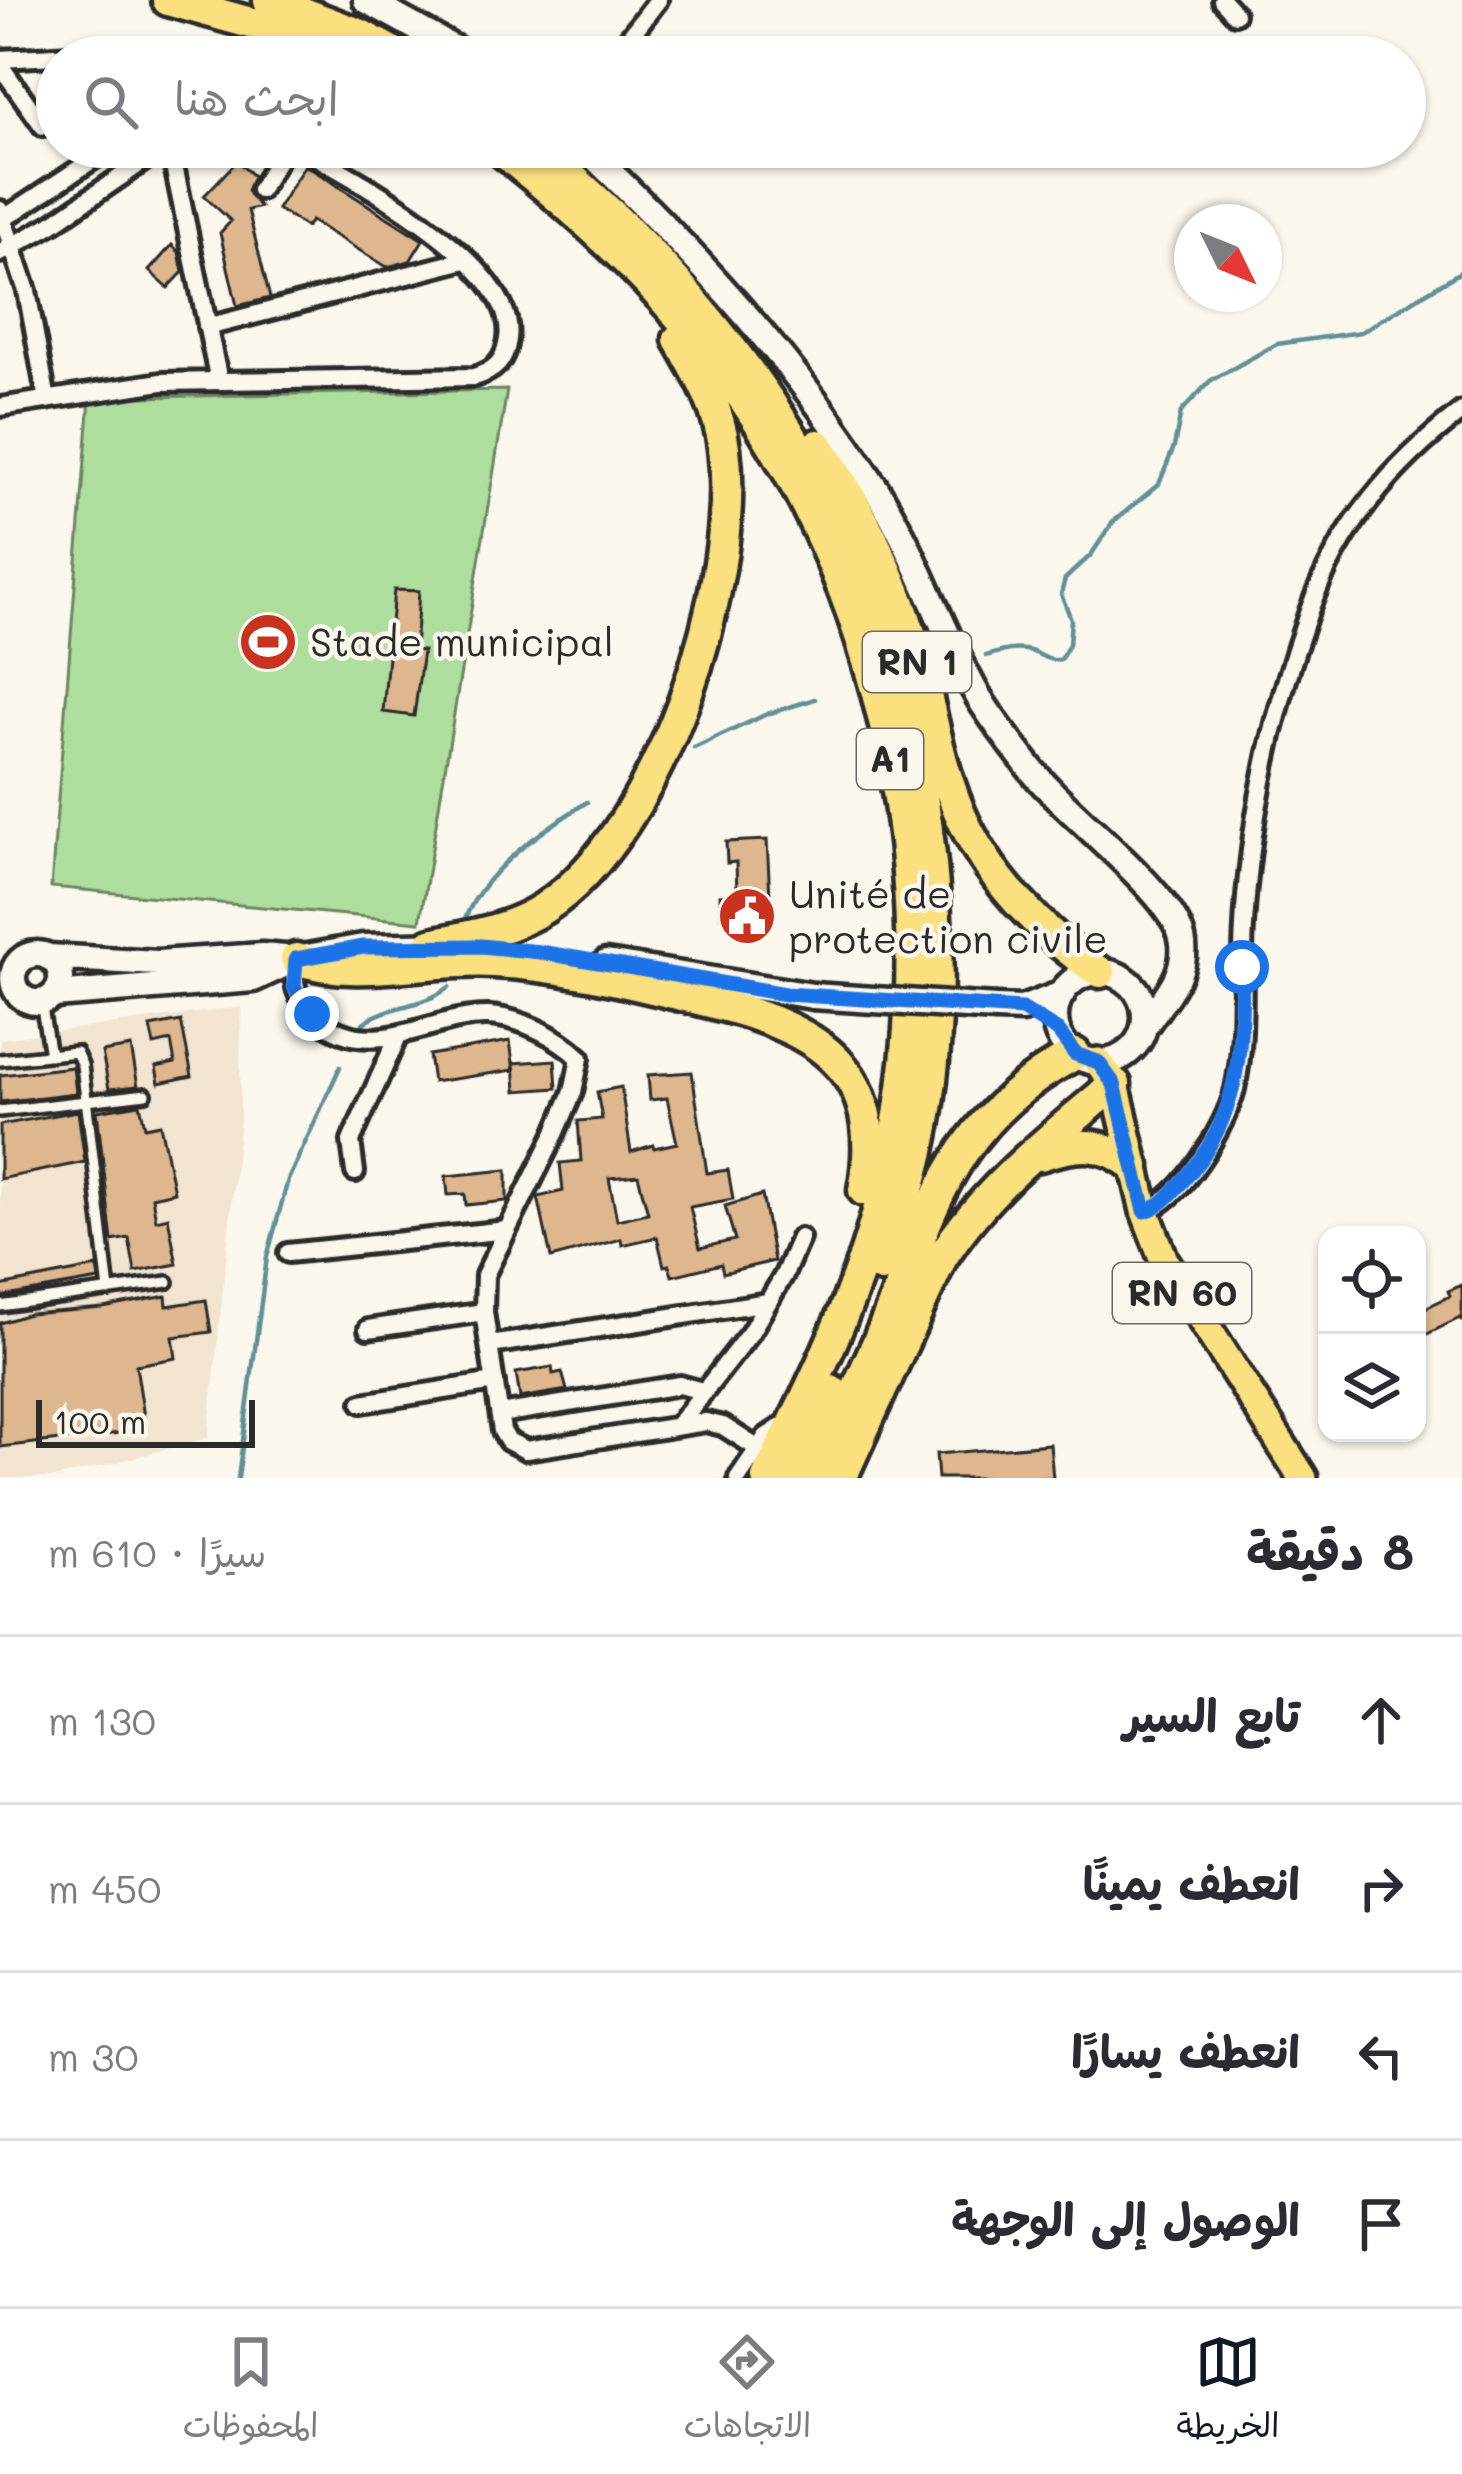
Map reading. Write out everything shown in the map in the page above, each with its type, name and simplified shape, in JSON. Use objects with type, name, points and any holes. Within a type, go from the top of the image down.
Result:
[{"type":"highway","points":[[168,0],[288,36]]},
{"type":"highway","points":[[269,0],[362,36]]},
{"type":"highway","name":"A1","points":[[524,168],[649,286],[726,375],[808,509],[859,633],[883,719],[896,794],[910,964],[902,1096],[867,1248],[796,1419],[762,1463]]},
{"type":"highway","name":"A1","points":[[561,168],[654,255],[704,312],[788,430],[823,490],[873,604],[914,750],[932,892],[932,1054],[918,1154],[863,1314],[794,1478]]},
{"type":"highway","points":[[431,944],[509,926],[576,883],[604,853],[646,785],[696,664],[722,550],[724,445],[705,385],[649,286]]},
{"type":"highway","name":"RN 1","points":[[729,348],[788,402],[852,496],[910,634],[939,751],[959,810],[979,848],[1025,908],[1100,973]]},
{"type":"highway","points":[[296,959],[338,970],[434,962],[550,968],[753,1012],[790,1026],[818,1044],[855,1082],[864,1107],[870,1157],[815,1380]]},
{"type":"highway","points":[[842,1478],[940,1259],[985,1198],[1029,1159],[1094,1058]]},
{"type":"highway","points":[[815,1478],[879,1341],[949,1168],[986,1120],[1036,1078],[1094,1058]]},
{"type":"highway","points":[[1029,1159],[1091,1145],[1115,1151],[1134,1166]]},
{"type":"main road","points":[[366,0],[431,36]]},
{"type":"main road","points":[[605,168],[728,293],[823,409],[890,512],[975,691],[1000,728],[1066,811],[1173,916],[1183,948],[1178,978],[1140,1039],[1094,1058]]},
{"type":"main road","points":[[0,1010],[43,1000],[253,979],[296,959],[363,947],[431,944],[540,952],[813,996],[1009,1008],[1062,994]]},
{"type":"main road","points":[[43,1000],[16,990],[10,967],[34,955],[158,963],[262,956],[296,959]]},
{"type":"main road","points":[[43,1000],[62,974],[48,957]]},
{"type":"main road","points":[[1094,1058],[1056,1012],[1062,994],[1078,978],[1100,973],[1126,980],[1142,1001],[1144,1027]]},
{"type":"main road","points":[[1136,989],[1158,989],[1178,978]]},
{"type":"main road","points":[[1009,1008],[1094,1058]]},
{"type":"main road","name":"RN 60","points":[[1094,1058],[1134,1166],[1145,1211],[1179,1288],[1303,1478]]},
{"type":"street","points":[[630,36],[658,0]]},
{"type":"street","points":[[36,59],[0,62],[36,116]]},
{"type":"street","points":[[47,400],[27,290],[7,249],[1,216],[78,168]]},
{"type":"street","points":[[7,249],[136,168]]},
{"type":"street","points":[[172,168],[218,381]]},
{"type":"street","points":[[260,190],[273,168]]},
{"type":"street","points":[[0,407],[161,382],[475,377],[488,373],[505,356],[509,326],[491,290],[415,214],[335,168]]},
{"type":"street","points":[[207,327],[465,260]]},
{"type":"street","points":[[1145,1211],[1159,1207],[1193,1170],[1218,1131],[1234,1092],[1241,1049],[1243,926],[1256,814],[1310,608],[1360,508],[1415,447],[1462,410]]},
{"type":"street","points":[[296,959],[297,996],[324,1024],[364,1039],[490,1016],[560,1040],[580,1058],[564,1113],[484,1275],[484,1312],[508,1441],[526,1450],[706,1422],[723,1426],[762,1463],[738,1478]]},
{"type":"street","points":[[355,1172],[351,1141],[398,1036]]},
{"type":"street","points":[[287,1253],[507,1230]]},
{"type":"street","points":[[679,1424],[750,1333],[800,1238]]},
{"type":"street","points":[[490,1345],[768,1303]]},
{"type":"street","points":[[368,1329],[484,1312]]},
{"type":"street","points":[[362,1403],[496,1382]]},
{"type":"street","points":[[500,1414],[680,1385],[702,1390]]},
{"type":"lane","points":[[43,1000],[50,1055]]},
{"type":"lane","points":[[0,1060],[76,1052],[87,1080],[84,1099],[110,1291]]},
{"type":"lane","points":[[0,1111],[146,1094]]},
{"type":"lane","points":[[0,1306],[168,1282]]},
{"type":"shaded area","points":[[241,1007],[240,1119],[208,1438],[55,1478],[0,1478],[0,1039]]},
{"type":"green space","name":"Stade municipal","points":[[507,390],[420,922],[51,887],[90,398]]},
{"type":"building","points":[[230,168],[244,168],[253,176],[247,191],[260,207],[248,210],[270,298],[237,306],[220,233],[231,221],[204,196]]},
{"type":"building","points":[[303,168],[310,168],[423,240],[410,261],[387,267],[311,221],[306,227],[277,209]]},
{"type":"building","points":[[172,245],[179,252],[183,272],[168,288],[149,271]]},
{"type":"building","points":[[394,590],[419,591],[415,650],[423,651],[414,716],[383,712]]},
{"type":"building","points":[[767,840],[771,915],[721,917],[720,895],[737,894],[736,862],[727,863],[726,842]]},
{"type":"building","points":[[181,1021],[192,1076],[159,1083],[156,1067],[175,1063],[171,1041],[154,1045],[150,1027]]},
{"type":"building","points":[[510,1041],[514,1070],[433,1082],[429,1055]]},
{"type":"building","points":[[131,1047],[138,1086],[109,1089],[102,1052]]},
{"type":"building","points":[[555,1060],[557,1088],[516,1091],[514,1063]]},
{"type":"building","points":[[73,1067],[76,1093],[0,1102],[0,1075]]},
{"type":"building","points":[[692,1072],[707,1173],[728,1170],[733,1199],[690,1207],[700,1248],[735,1240],[725,1206],[762,1195],[774,1261],[723,1273],[721,1264],[672,1276],[669,1265],[664,1266],[657,1237],[622,1245],[621,1239],[551,1258],[538,1197],[563,1191],[560,1163],[581,1161],[578,1121],[602,1119],[597,1092],[621,1087],[631,1152],[677,1143],[667,1098],[650,1100],[648,1075]],"holes":[[[638,1175],[648,1213],[617,1220],[609,1178]]]},
{"type":"building","points":[[140,1104],[145,1127],[160,1124],[174,1192],[152,1197],[156,1220],[168,1217],[177,1264],[135,1272],[129,1238],[112,1241],[97,1111]]},
{"type":"building","points":[[78,1111],[85,1162],[0,1179],[0,1125]]},
{"type":"building","points":[[507,1170],[507,1201],[466,1205],[465,1194],[448,1195],[446,1176]]},
{"type":"building","points":[[97,1267],[99,1280],[0,1297],[0,1286]]},
{"type":"building","points":[[1462,1285],[1462,1322],[1460,1318],[1426,1335],[1426,1308],[1450,1296],[1448,1291]]},
{"type":"building","points":[[166,1296],[167,1306],[206,1300],[211,1332],[173,1337],[176,1358],[136,1365],[146,1430],[0,1447],[0,1323],[29,1314],[103,1308]]},
{"type":"building","points":[[552,1367],[553,1374],[562,1372],[567,1390],[520,1398],[516,1373]]},
{"type":"building","points":[[1050,1444],[1053,1478],[938,1478],[936,1454]]},
{"type":"waterway","points":[[986,656],[1019,650],[1060,660],[1069,645],[1071,619],[1061,594],[1065,579],[1091,555],[1113,522],[1159,484],[1181,412],[1210,381],[1277,344],[1361,332],[1462,271]]},
{"type":"waterway","points":[[694,748],[767,714],[815,699]]},
{"type":"waterway","points":[[462,927],[497,871],[587,802]]},
{"type":"waterway","points":[[363,1023],[449,987]]},
{"type":"waterway","points":[[238,1478],[267,1257],[288,1180],[340,1067]]},
{"type":"place","name":"Stade municipal","points":[[268,642]]},
{"type":"place","name":"Unité de protection civile","points":[[747,916]]},
{"type":"route","points":[[312,1014],[294,987],[296,959],[363,947],[431,944],[540,952],[785,994],[1022,1009],[1058,1031],[1075,1054],[1098,1062],[1114,1084],[1145,1211],[1159,1207],[1193,1170],[1218,1131],[1234,1092],[1241,1049],[1242,967]]}]
